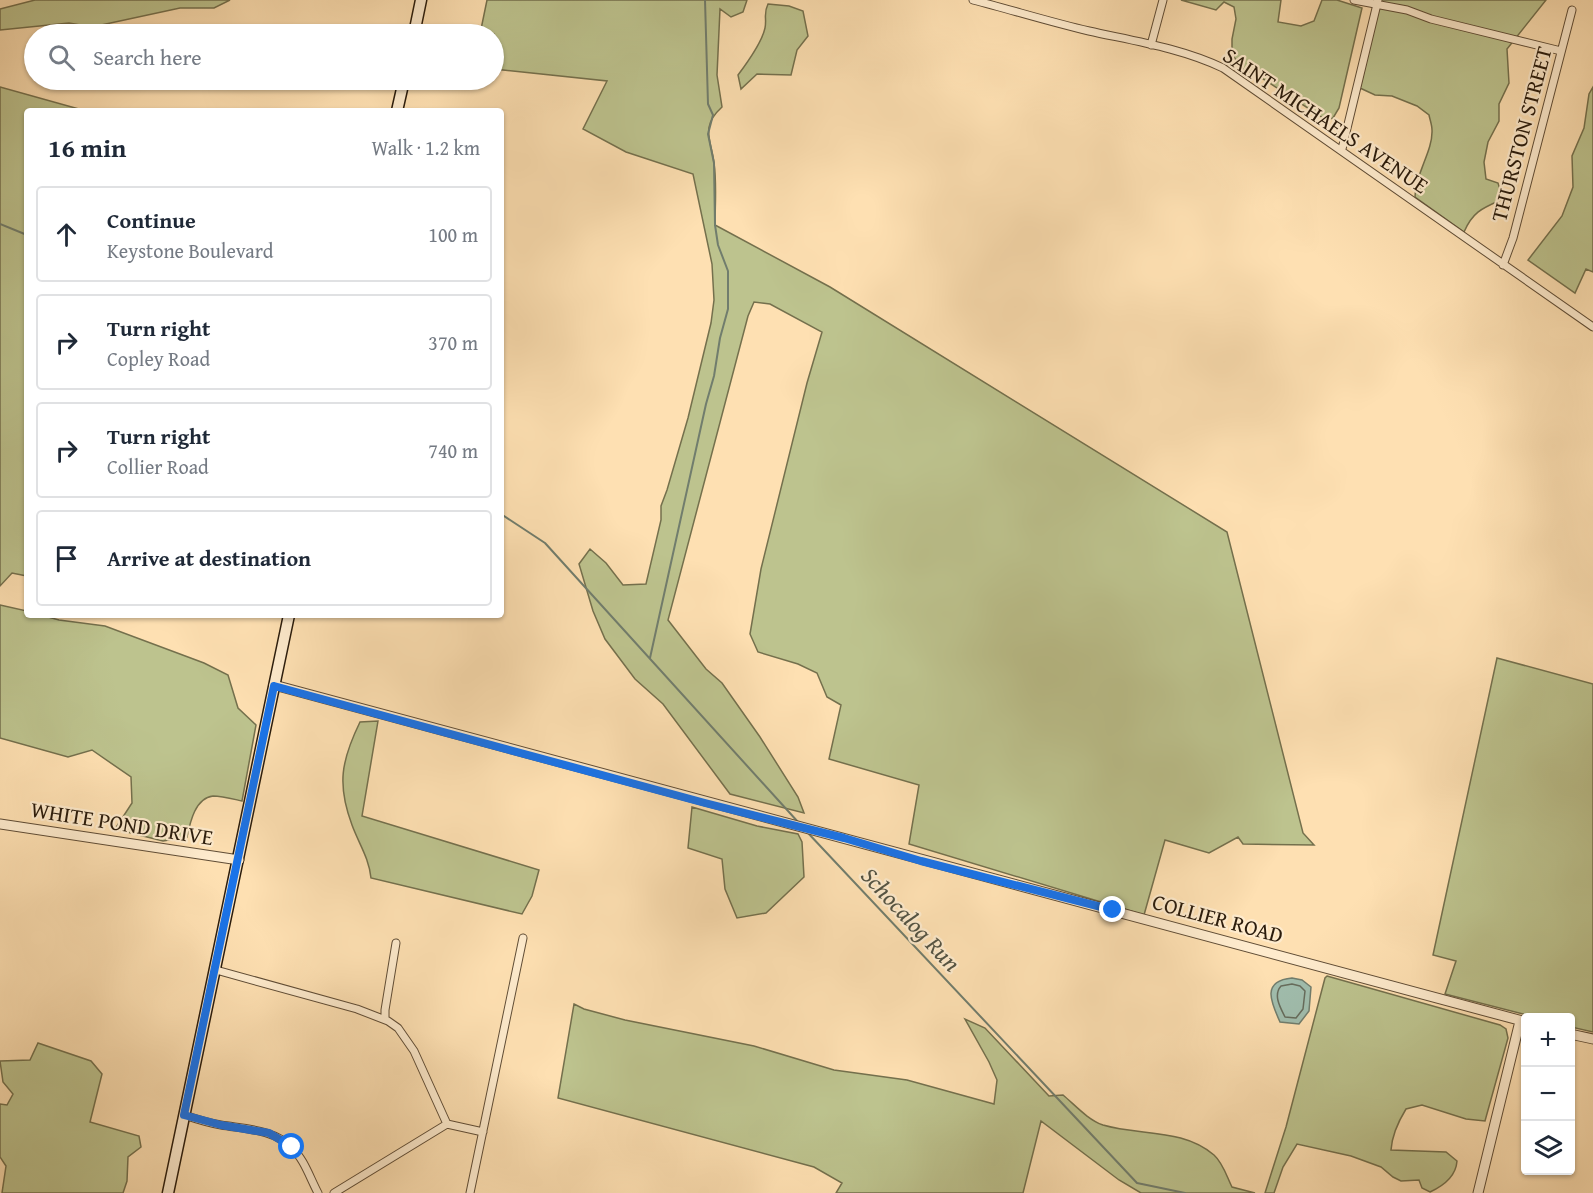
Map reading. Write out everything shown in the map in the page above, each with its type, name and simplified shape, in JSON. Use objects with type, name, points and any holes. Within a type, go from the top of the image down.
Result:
[{"type":"main road","points":[[416,24],[421,0]]},
{"type":"main road","points":[[398,108],[402,90]]},
{"type":"main road","points":[[168,1193],[288,618]]},
{"type":"street","name":"SAINT MICHAELS AVENUE","points":[[973,0],[1200,58],[1223,68],[1342,149],[1593,327]]},
{"type":"street","points":[[1151,45],[1162,0]]},
{"type":"street","points":[[1354,0],[1407,10],[1431,19],[1561,51]]},
{"type":"street","points":[[1342,149],[1377,3]]},
{"type":"street","name":"THURSTON STREET","points":[[1503,265],[1513,238],[1572,10]]},
{"type":"street","name":"COLLIER ROAD","points":[[274,686],[1521,1021]]},
{"type":"street","name":"WHITE POND DRIVE","points":[[0,824],[239,860]]},
{"type":"street","points":[[470,1193],[523,938]]},
{"type":"street","points":[[385,1019],[396,943]]},
{"type":"street","points":[[216,970],[357,1009],[385,1019],[398,1028],[414,1051],[447,1124]]},
{"type":"street","points":[[1478,1193],[1521,1030]]},
{"type":"street","points":[[1575,1035],[1593,1039]]},
{"type":"street","points":[[184,1115],[221,1125],[269,1133],[282,1140],[299,1156],[318,1193]]},
{"type":"street","points":[[334,1193],[447,1124],[483,1132]]},
{"type":"green space","points":[[35,0],[230,0],[214,8],[180,8],[106,24],[24,24],[24,28],[0,30],[0,9]]},
{"type":"green space","points":[[487,0],[747,0],[743,12],[731,17],[720,9],[717,75],[722,107],[715,114],[709,127],[716,186],[715,225],[830,287],[1227,532],[1303,833],[1314,845],[1243,844],[1238,837],[1209,853],[1165,840],[1144,915],[909,844],[919,785],[829,759],[841,705],[827,697],[817,673],[798,664],[758,652],[750,634],[761,569],[807,383],[822,332],[770,304],[754,302],[748,316],[668,620],[706,669],[722,683],[798,797],[804,813],[730,794],[663,704],[635,679],[605,639],[593,611],[579,564],[590,549],[606,563],[623,585],[646,584],[661,520],[661,506],[688,418],[711,323],[714,300],[712,264],[693,174],[626,152],[583,129],[607,81],[504,70],[504,24],[482,24]]},
{"type":"green space","points":[[1181,0],[1281,0],[1278,22],[1301,26],[1314,21],[1322,0],[1337,0],[1362,8],[1339,108],[1333,118],[1326,120],[1265,80],[1241,68],[1232,54],[1236,19],[1234,7],[1224,2],[1216,10]]},
{"type":"green space","points":[[1381,0],[1546,0],[1507,49],[1509,83],[1499,104],[1499,121],[1488,142],[1484,162],[1486,179],[1498,183],[1503,199],[1479,211],[1471,219],[1464,232],[1415,197],[1418,180],[1432,138],[1429,115],[1417,106],[1392,96],[1375,95],[1360,88]]},
{"type":"green space","points":[[768,4],[789,6],[803,11],[808,36],[797,50],[791,75],[757,74],[741,89],[738,75],[761,40]]},
{"type":"green space","points":[[0,87],[75,108],[24,108],[24,575],[12,573],[0,586]]},
{"type":"green space","points":[[1593,87],[1593,272],[1586,269],[1575,293],[1528,260],[1562,216],[1573,187],[1572,156],[1584,128],[1589,94]]},
{"type":"green space","points":[[0,605],[24,610],[24,618],[52,618],[105,626],[204,663],[228,675],[238,708],[256,725],[242,801],[216,796],[207,798],[194,812],[187,837],[163,841],[115,829],[132,803],[131,777],[92,750],[68,757],[0,738]]},
{"type":"green space","points":[[1497,658],[1593,684],[1593,1032],[1575,1028],[1575,1013],[1521,1013],[1445,994],[1456,961],[1433,955]]},
{"type":"green space","points":[[378,721],[362,816],[539,870],[532,896],[522,914],[371,878],[366,857],[347,811],[343,773],[349,749],[360,722]]},
{"type":"green space","points":[[692,807],[757,826],[798,834],[802,842],[804,877],[766,913],[737,918],[725,889],[722,859],[688,848]]},
{"type":"green space","points":[[1327,976],[1500,1025],[1506,1029],[1508,1038],[1485,1121],[1466,1119],[1422,1105],[1406,1109],[1398,1124],[1391,1150],[1446,1152],[1457,1161],[1454,1171],[1440,1187],[1430,1192],[1422,1188],[1419,1180],[1401,1181],[1381,1167],[1351,1156],[1297,1144],[1283,1167],[1274,1193],[1265,1193],[1286,1127]]},
{"type":"green space","points":[[574,1004],[625,1020],[754,1046],[834,1070],[907,1080],[994,1104],[997,1080],[965,1019],[985,1028],[1049,1096],[1063,1095],[1087,1116],[1103,1125],[1161,1134],[1189,1140],[1202,1146],[1220,1162],[1232,1187],[1255,1193],[1141,1193],[1119,1180],[1041,1121],[1023,1193],[836,1193],[842,1183],[814,1167],[558,1098]]},
{"type":"green space","points":[[38,1043],[91,1061],[102,1074],[90,1122],[139,1136],[141,1147],[128,1157],[127,1181],[123,1193],[2,1193],[6,1166],[0,1157],[0,1104],[7,1105],[13,1094],[3,1082],[0,1061],[30,1060]]},
{"type":"water","points":[[1292,978],[1302,980],[1311,987],[1309,1011],[1299,1024],[1280,1022],[1271,994],[1276,983]]},
{"type":"waterway","points":[[650,658],[728,309],[728,271],[718,245],[715,225],[714,163],[708,134],[713,115],[708,104],[705,0]]},
{"type":"waterway","name":"Schocalog Run","points":[[0,224],[24,234]]},
{"type":"waterway","name":"Schocalog Run","points":[[504,516],[545,543],[798,822]]},
{"type":"waterway","name":"Schocalog Run","points":[[808,833],[1137,1183],[1185,1193]]},
{"type":"route","points":[[292,1147],[269,1133],[221,1125],[184,1115],[274,686],[705,803],[844,838],[921,861],[1113,910]]}]
